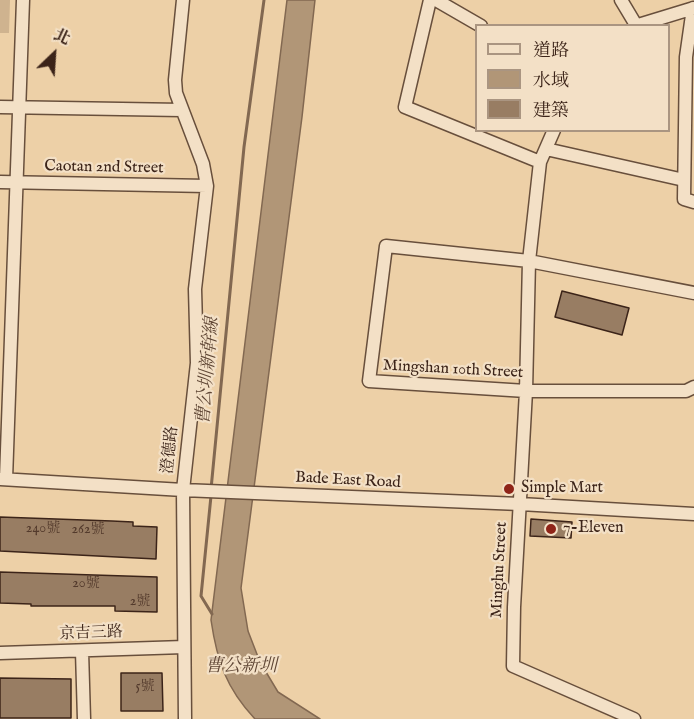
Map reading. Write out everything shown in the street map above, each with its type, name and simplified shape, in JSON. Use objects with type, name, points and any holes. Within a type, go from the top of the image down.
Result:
[{"type":"street","points":[[3,479],[23,0]]},
{"type":"street","points":[[183,0],[175,80],[176,93],[202,164],[207,186]]},
{"type":"street","points":[[430,0],[405,107],[540,162]]},
{"type":"street","points":[[436,0],[478,24]]},
{"type":"street","points":[[621,0],[635,24]]},
{"type":"street","points":[[639,24],[694,8],[686,57],[684,180],[684,199],[694,202]]},
{"type":"street","points":[[0,107],[182,110]]},
{"type":"street","name":"Minghu Street","points":[[553,132],[540,162],[529,261],[526,391],[513,666],[634,719]]},
{"type":"street","points":[[546,149],[684,180]]},
{"type":"street","name":"Caotan 2nd Street","points":[[0,182],[207,186]]},
{"type":"street","name":"澄德路","points":[[185,719],[183,490],[196,363],[195,289],[207,186]]},
{"type":"street","name":"Mingshan 10th Street","points":[[694,293],[529,261],[386,246],[369,381],[526,391],[686,391],[694,387]]},
{"type":"street","name":"Bade East Road","points":[[3,479],[183,490],[520,504],[694,514]]},
{"type":"street","name":"京吉三路","points":[[0,653],[184,648]]},
{"type":"street","points":[[82,651],[84,719]]},
{"type":"shaded area","points":[[0,0],[10,0],[9,33],[0,33]]},
{"type":"water","name":"曹公新圳","points":[[287,0],[315,0],[241,588],[248,631],[260,662],[278,692],[320,719],[255,719],[245,708],[224,673],[216,648],[211,620]]},
{"type":"building","points":[[562,291],[629,308],[622,335],[555,317]]},
{"type":"building","points":[[0,517],[133,522],[133,526],[157,527],[156,559],[0,551]]},
{"type":"building","name":"7-Eleven","points":[[531,519],[572,522],[571,538],[530,536]]},
{"type":"building","points":[[0,572],[157,577],[157,612],[115,611],[115,606],[31,606],[31,604],[0,603]]},
{"type":"building","points":[[121,673],[162,673],[163,711],[121,711]]},
{"type":"building","points":[[0,678],[71,679],[71,718],[0,718]]},
{"type":"waterway","name":"曹公圳新幹線","points":[[211,489],[244,147],[264,0]]},
{"type":"waterway","name":"曹公圳新幹線","points":[[211,496],[201,596],[212,614]]},
{"type":"place","name":"Simple Mart","points":[[509,489]]},
{"type":"place","name":"7-Eleven","points":[[551,529]]}]
